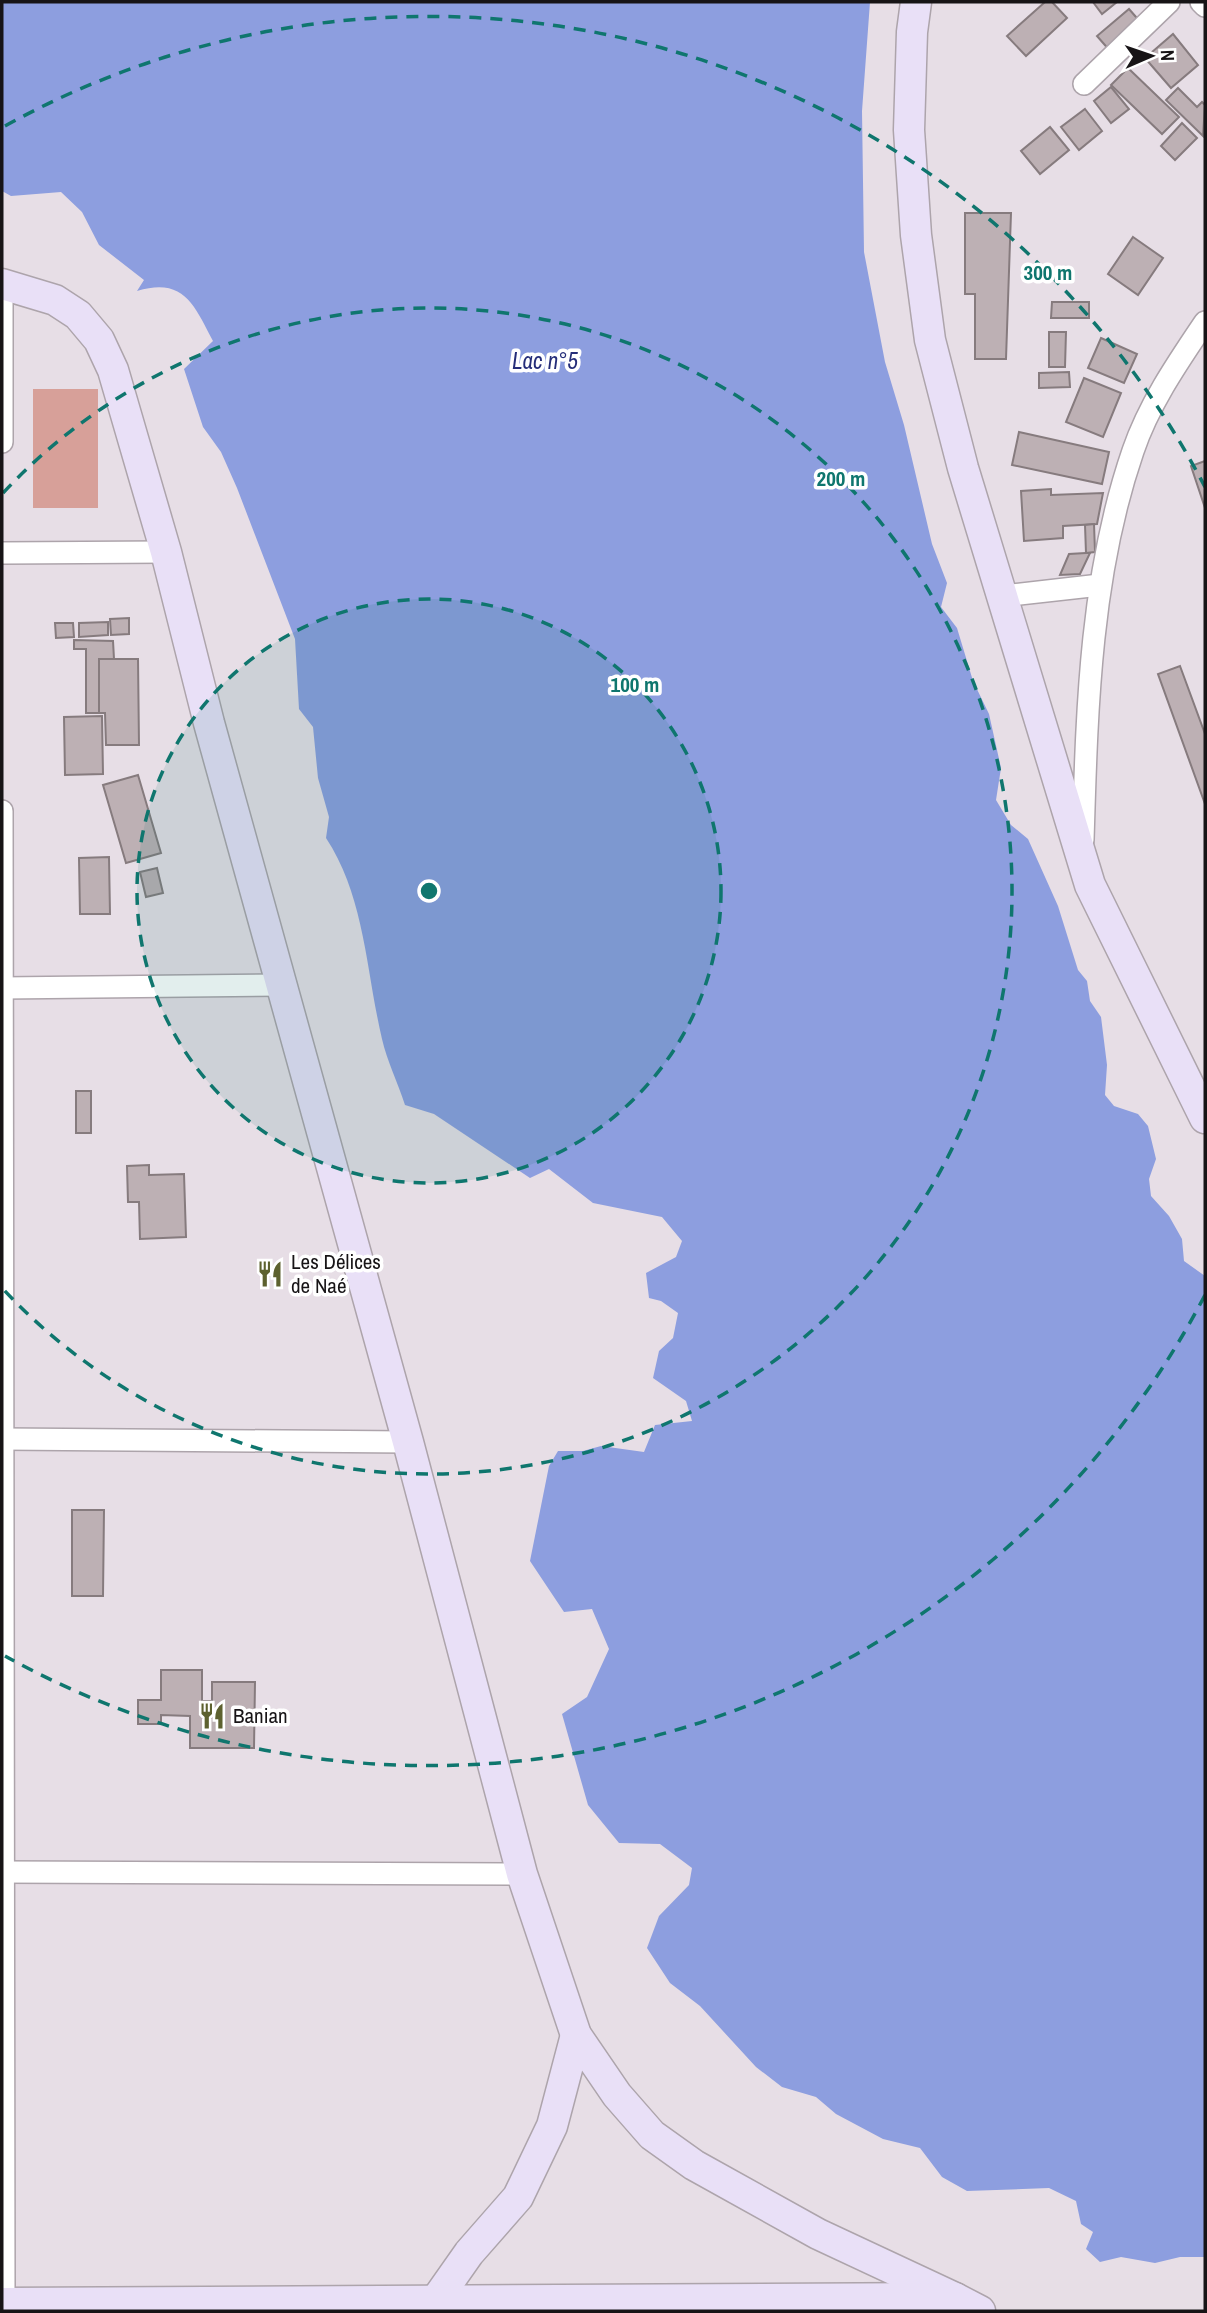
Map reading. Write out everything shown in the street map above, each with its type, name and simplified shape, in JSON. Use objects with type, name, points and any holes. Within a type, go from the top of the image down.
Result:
[{"type":"street","points":[[916,2],[912,33],[909,130],[916,235],[930,340],[963,468],[1082,863],[1157,1026],[1205,1118]]},
{"type":"street","points":[[1084,84],[1169,2]]},
{"type":"street","points":[[1201,2],[1205,6]]},
{"type":"street","points":[[2,442],[2,285],[55,300],[78,315],[99,340],[113,370],[166,552],[209,723],[408,1442],[522,1874],[576,2035],[617,2095],[652,2135],[694,2165],[806,2228],[968,2305]]},
{"type":"street","points":[[1082,863],[1089,703],[1100,585],[1133,450],[1166,381],[1205,321]]},
{"type":"street","points":[[2,553],[166,552]]},
{"type":"street","points":[[1003,596],[1100,585]]},
{"type":"street","points":[[2,811],[4,2306],[436,2300],[968,2305]]},
{"type":"street","points":[[2,988],[283,985]]},
{"type":"street","points":[[2,1439],[408,1442]]},
{"type":"street","points":[[3,1872],[522,1874]]},
{"type":"street","points":[[436,2300],[468,2253],[518,2197],[552,2126],[576,2035]]},
{"type":"shaded area","points":[[33,389],[98,389],[98,508],[33,508]]},
{"type":"water","name":"Lac n°5","points":[[2,2],[870,2],[862,111],[864,252],[885,362],[904,425],[932,544],[947,583],[941,607],[957,628],[973,681],[989,714],[1001,768],[996,800],[1011,825],[1028,839],[1058,906],[1078,970],[1087,981],[1090,1001],[1101,1017],[1107,1065],[1105,1095],[1114,1106],[1138,1114],[1148,1126],[1156,1159],[1149,1179],[1151,1196],[1169,1216],[1182,1239],[1184,1261],[1205,1276],[1205,2257],[1180,2257],[1155,2263],[1121,2257],[1100,2262],[1086,2249],[1093,2232],[1081,2224],[1076,2201],[1049,2188],[967,2191],[942,2177],[920,2148],[883,2139],[836,2114],[816,2097],[782,2087],[756,2067],[700,2006],[670,1983],[647,1948],[659,1916],[689,1885],[692,1868],[660,1844],[619,1843],[588,1805],[562,1714],[587,1697],[609,1649],[592,1609],[564,1612],[530,1561],[549,1466],[558,1451],[583,1451],[601,1446],[644,1452],[655,1425],[692,1421],[686,1401],[653,1378],[659,1351],[673,1338],[678,1313],[661,1301],[649,1298],[646,1273],[676,1257],[682,1241],[662,1217],[593,1203],[549,1169],[530,1178],[434,1114],[405,1105],[382,1039],[357,910],[339,861],[326,838],[329,817],[318,778],[313,727],[299,709],[295,639],[237,488],[221,452],[203,427],[184,369],[213,341],[193,306],[177,291],[153,288],[137,291],[144,280],[99,245],[82,212],[61,192],[11,196],[2,191]]},
{"type":"building","points":[[1045,2],[1052,2],[1067,18],[1026,56],[1007,36]]},
{"type":"building","points":[[1093,2],[1117,2],[1102,14]]},
{"type":"building","points":[[1129,9],[1143,25],[1111,52],[1097,36]]},
{"type":"building","points":[[1173,34],[1198,65],[1171,88],[1145,58]]},
{"type":"building","points":[[1128,68],[1179,117],[1162,134],[1111,85]]},
{"type":"building","points":[[1111,87],[1129,109],[1111,123],[1094,101]]},
{"type":"building","points":[[1178,88],[1197,107],[1202,102],[1205,105],[1203,136],[1166,100]]},
{"type":"building","points":[[1085,109],[1102,131],[1079,150],[1061,127]]},
{"type":"building","points":[[1182,123],[1197,138],[1175,160],[1161,146]]},
{"type":"building","points":[[1050,127],[1069,150],[1040,174],[1021,151]]},
{"type":"building","points":[[965,213],[1011,213],[1006,359],[975,359],[975,294],[965,294]]},
{"type":"building","points":[[1133,237],[1163,258],[1138,295],[1108,274]]},
{"type":"building","points":[[1052,302],[1089,302],[1089,318],[1051,318]]},
{"type":"building","points":[[1049,332],[1066,332],[1065,367],[1049,367]]},
{"type":"building","points":[[1101,338],[1137,354],[1124,383],[1088,368]]},
{"type":"building","points":[[1069,372],[1070,387],[1039,388],[1039,373]]},
{"type":"building","points":[[1084,378],[1121,393],[1103,437],[1066,422]]},
{"type":"building","points":[[1019,432],[1109,452],[1102,484],[1012,465]]},
{"type":"building","points":[[1205,461],[1205,508],[1191,466]]},
{"type":"building","points":[[1051,489],[1051,495],[1103,493],[1097,524],[1063,526],[1063,538],[1024,541],[1021,491]]},
{"type":"building","points":[[1094,524],[1095,552],[1086,553],[1085,525]]},
{"type":"building","points":[[1090,553],[1080,574],[1060,575],[1069,554]]},
{"type":"building","points":[[129,618],[129,634],[111,635],[110,619]]},
{"type":"building","points":[[108,622],[108,635],[79,637],[79,623]]},
{"type":"building","points":[[55,623],[73,623],[74,637],[56,638]]},
{"type":"building","points":[[74,640],[113,641],[114,659],[99,659],[99,713],[86,713],[86,649],[74,649]]},
{"type":"building","points":[[99,659],[138,659],[139,745],[106,745],[105,713],[99,713]]},
{"type":"building","points":[[1180,666],[1205,734],[1205,804],[1158,674]]},
{"type":"building","points":[[102,716],[103,774],[65,775],[64,717]]},
{"type":"building","points":[[138,775],[161,853],[126,863],[103,785]]},
{"type":"building","points":[[109,857],[110,914],[80,914],[79,858]]},
{"type":"building","points":[[157,868],[163,893],[146,897],[140,872]]},
{"type":"building","points":[[76,1091],[91,1091],[91,1133],[76,1133]]},
{"type":"building","points":[[149,1165],[149,1175],[184,1174],[186,1237],[140,1239],[139,1202],[128,1202],[127,1166]]},
{"type":"building","points":[[72,1510],[104,1510],[103,1596],[72,1596]]},
{"type":"building","points":[[161,1670],[202,1670],[202,1701],[212,1701],[212,1682],[255,1682],[254,1748],[190,1748],[190,1716],[161,1715],[161,1724],[138,1724],[138,1700],[161,1700]]},
{"type":"place","name":"Les Délices de Naé","points":[[270,1274]]},
{"type":"place","name":"Banian","points":[[212,1716]]}]
